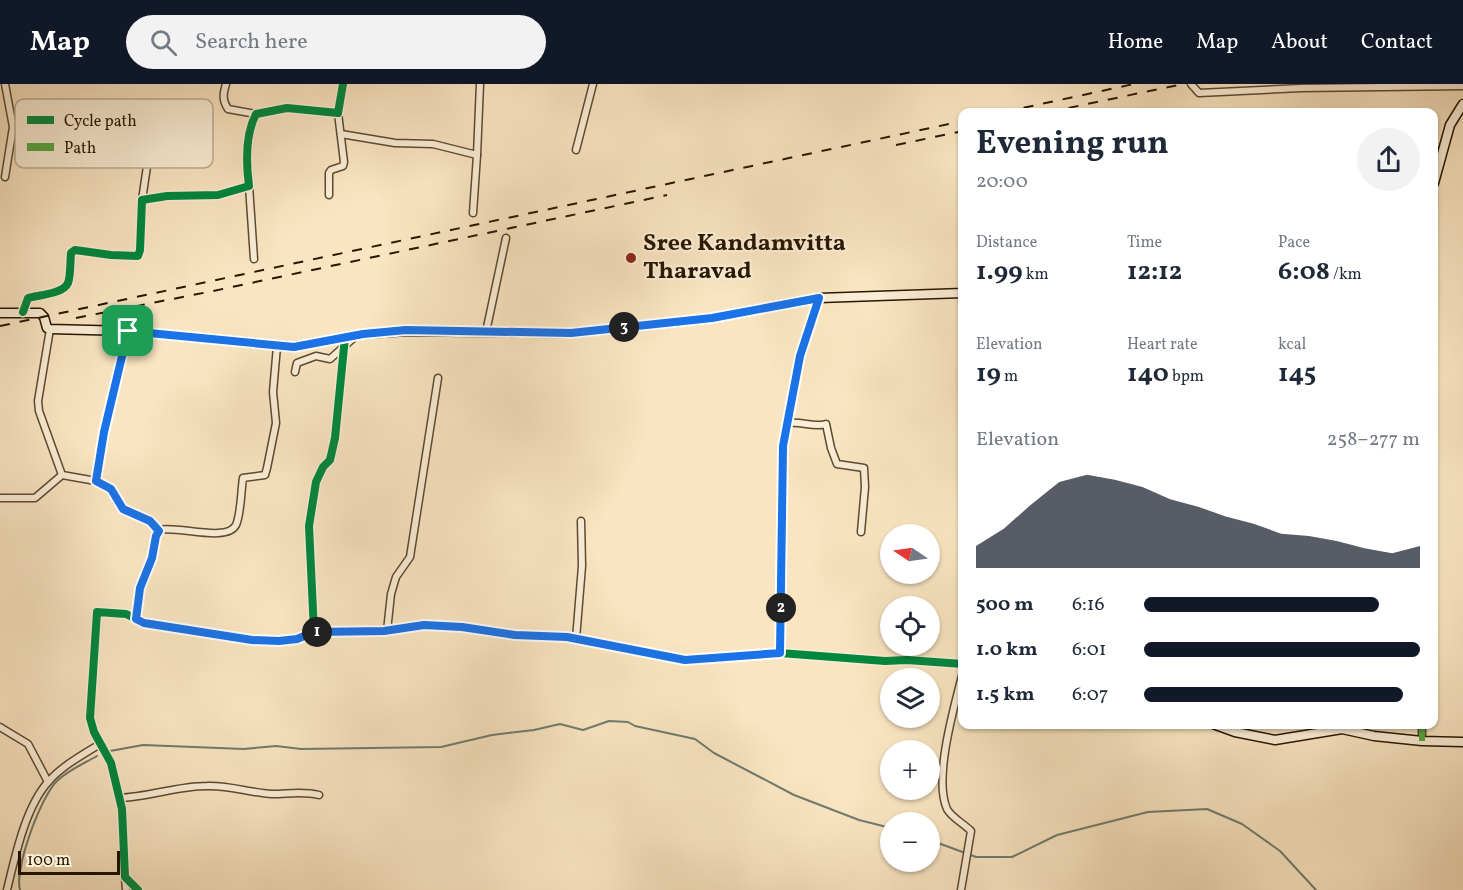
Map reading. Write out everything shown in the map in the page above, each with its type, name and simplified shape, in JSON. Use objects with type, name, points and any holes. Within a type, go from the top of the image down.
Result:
[{"type":"main road","points":[[1438,168],[1450,125],[1463,104]]},
{"type":"main road","points":[[0,313],[40,313],[44,317],[47,328],[50,329],[128,331],[294,347],[345,341],[358,334],[406,330],[571,333],[712,318],[819,298],[958,293]]},
{"type":"main road","points":[[1227,729],[1275,740],[1342,729],[1374,736],[1463,742]]},
{"type":"street","points":[[5,84],[12,127],[5,177]]},
{"type":"street","points":[[225,84],[223,95],[228,109],[256,114],[287,108],[338,113]]},
{"type":"street","points":[[329,195],[329,173],[343,166],[344,162],[338,113],[343,84]]},
{"type":"street","points":[[473,213],[480,84]]},
{"type":"street","points":[[576,150],[592,84]]},
{"type":"street","points":[[1191,84],[1199,93],[1301,88],[1463,86]]},
{"type":"street","points":[[254,259],[247,150],[252,120],[256,114]]},
{"type":"street","points":[[341,134],[395,143],[433,144],[477,155]]},
{"type":"street","points":[[23,312],[28,298],[54,292],[68,283],[71,254],[75,250],[138,256],[147,168]]},
{"type":"street","points":[[142,200],[167,196],[218,195],[249,186]]},
{"type":"street","points":[[486,332],[506,238]]},
{"type":"street","points":[[780,653],[783,446],[800,356],[819,298]]},
{"type":"street","points":[[50,329],[38,401],[62,475]]},
{"type":"street","points":[[96,481],[104,432],[128,331]]},
{"type":"street","points":[[295,372],[297,363],[316,356],[330,359],[345,341]]},
{"type":"street","points":[[314,632],[309,526],[316,482],[323,466],[330,460],[335,438],[345,341]]},
{"type":"street","points":[[159,531],[179,529],[228,533],[234,528],[238,519],[243,478],[265,475],[267,468],[276,423],[273,392],[278,346]]},
{"type":"street","points":[[387,631],[396,578],[410,557],[438,378]]},
{"type":"street","points":[[788,423],[802,421],[817,427],[826,424],[837,464],[864,468],[865,487],[861,532]]},
{"type":"street","points":[[62,475],[96,481],[111,489],[123,509],[150,521],[159,531]]},
{"type":"street","points":[[0,498],[35,498],[62,475]]},
{"type":"street","points":[[576,639],[582,566],[580,521]]},
{"type":"street","points":[[136,619],[140,588],[152,558],[159,531]]},
{"type":"street","points":[[126,890],[122,809],[111,763],[91,725],[90,718],[98,612],[117,612],[144,623],[252,640],[279,641],[297,639],[314,632],[387,631],[424,625],[576,639],[685,660],[780,653],[958,664]]},
{"type":"street","points":[[958,692],[943,768],[944,796],[948,811],[970,831],[961,890]]},
{"type":"street","points":[[0,727],[28,744],[48,782]]},
{"type":"street","points":[[1422,729],[1422,741]]},
{"type":"street","points":[[7,890],[15,855],[32,808],[48,782],[75,759],[100,744]]},
{"type":"street","points":[[119,798],[207,786],[266,794],[299,792],[319,795]]},
{"type":"street","points":[[125,878],[138,890]]},
{"type":"waterway","points":[[110,751],[143,745],[244,749],[276,746],[301,749],[441,747],[492,735],[560,724],[583,730],[609,721],[628,722],[635,726],[695,739],[714,753],[794,795],[859,820],[880,825]]},
{"type":"waterway","points":[[20,890],[19,880],[25,850],[44,801],[57,781],[76,767],[97,756]]},
{"type":"waterway","points":[[940,844],[976,857],[1012,857],[1057,835],[1148,812],[1207,809],[1242,824],[1280,851],[1316,890]]},
{"type":"railway","points":[[1023,108],[1134,84]]},
{"type":"railway","points":[[1068,108],[1183,84]]},
{"type":"railway","points":[[0,326],[958,122]]},
{"type":"railway","points":[[896,145],[958,132]]},
{"type":"railway","points":[[76,318],[667,195]]},
{"type":"marked path","points":[[1422,729],[1422,741]]},
{"type":"cycle path","points":[[23,312],[28,298],[56,292],[65,287],[70,276],[71,253],[75,250],[138,256],[142,200],[167,196],[218,195],[249,186],[247,149],[252,122],[256,114],[287,108],[338,113],[343,84]]},
{"type":"cycle path","points":[[345,337],[335,438],[330,460],[323,467],[316,482],[309,526],[314,632],[384,631],[424,625],[462,627],[515,635],[567,637],[685,660],[780,653],[958,664]]},
{"type":"cycle path","points":[[138,890],[125,877],[122,809],[111,763],[94,732],[90,718],[97,612],[126,614],[144,623],[252,640],[297,639],[314,632]]},
{"type":"place","name":"Sree Kandamvitta Tharavad","points":[[631,258]]},
{"type":"route","points":[[819,298],[800,356],[783,446],[780,653],[685,660],[567,637],[515,635],[462,627],[424,625],[384,631],[314,632],[297,639],[279,641],[252,640],[139,621],[136,619],[140,588],[152,558],[159,531],[150,521],[123,509],[111,489],[96,481],[104,432],[128,331],[294,347],[363,334],[406,330],[571,333],[712,318],[819,298]]}]
